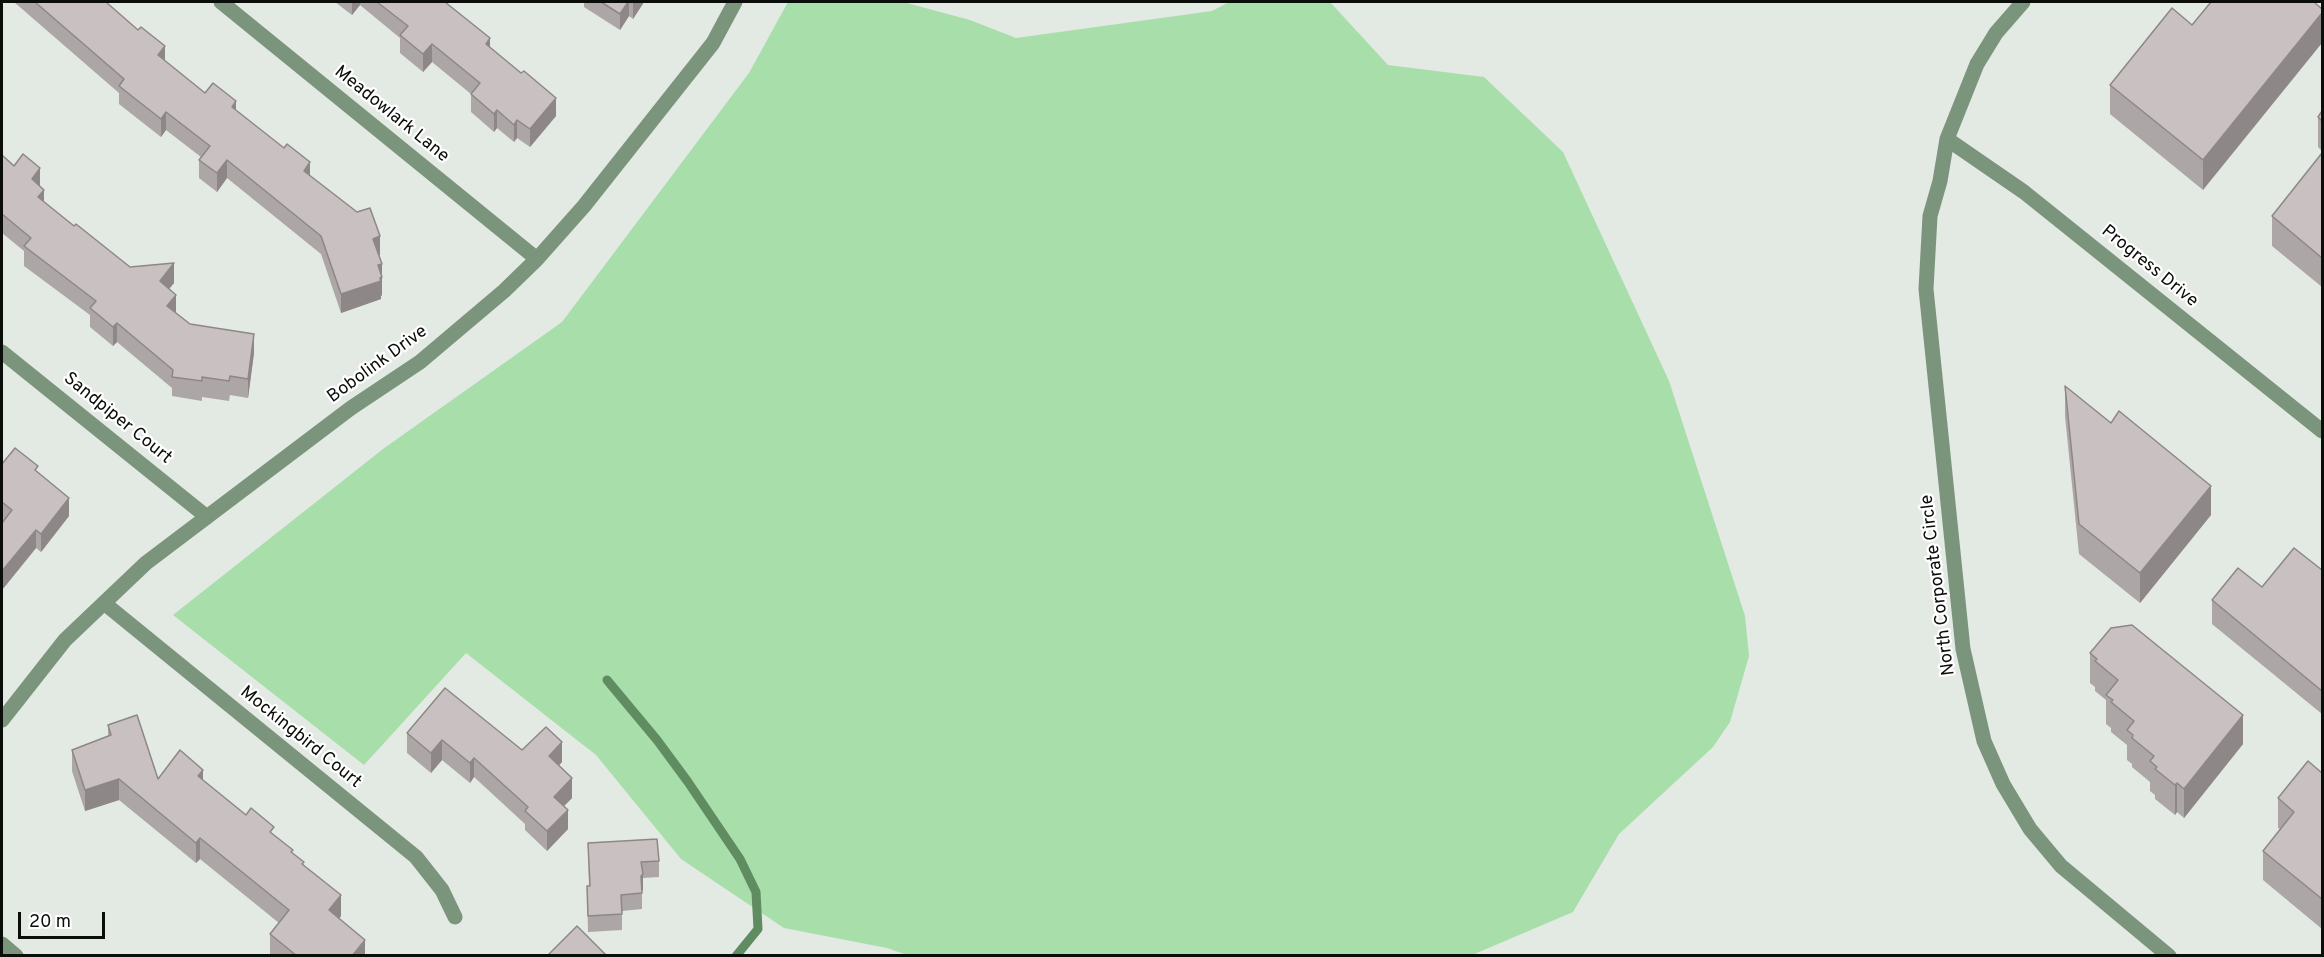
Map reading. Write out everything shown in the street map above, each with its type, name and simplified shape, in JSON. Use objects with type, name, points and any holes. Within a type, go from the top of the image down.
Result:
[{"type":"street","name":"Meadowlark Lane","points":[[221,2],[537,259]]},
{"type":"street","name":"Bobolink Drive","points":[[2,720],[65,640],[146,563],[351,408],[420,362],[497,298],[537,259],[584,206],[713,43],[735,2]]},
{"type":"street","name":"North Corporate Circle","points":[[2023,2],[1996,33],[1977,64],[1947,139],[1940,181],[1930,216],[1926,289],[1963,649],[1984,741],[2002,784],[2030,830],[2061,866],[2169,956]]},
{"type":"street","name":"Progress Drive","points":[[1947,139],[2024,192],[2322,432]]},
{"type":"street","name":"Sandpiper Court","points":[[2,352],[207,517]]},
{"type":"street","name":"Mockingbird Court","points":[[104,603],[416,858],[442,890],[455,917]]},
{"type":"street","points":[[2,944],[16,956]]},
{"type":"green space","points":[[788,2],[903,2],[970,20],[1016,38],[1212,11],[1229,2],[1330,2],[1388,65],[1484,77],[1563,152],[1669,381],[1745,616],[1749,656],[1730,722],[1713,747],[1619,834],[1573,912],[1472,955],[907,955],[887,948],[784,928],[681,859],[596,755],[466,653],[364,765],[173,615],[383,449],[562,322],[749,73]]},
{"type":"building","points":[[35,2],[106,2],[138,30],[141,27],[165,46],[158,55],[205,93],[213,83],[236,101],[232,107],[284,148],[287,144],[310,162],[304,171],[357,212],[370,208],[380,236],[373,239],[382,264],[378,265],[381,281],[341,294],[321,236],[227,160],[217,173],[199,160],[210,146],[166,112],[161,119],[119,86],[124,79]]},
{"type":"building","points":[[377,2],[445,2],[490,38],[486,44],[521,73],[524,71],[556,98],[530,129],[517,120],[514,125],[497,110],[494,114],[471,94],[480,83],[432,44],[423,54],[400,35],[408,26]]},
{"type":"building","points":[[601,2],[628,2],[620,14]]},
{"type":"building","points":[[2211,2],[2314,2],[2322,9],[2322,13],[2203,160],[2110,85],[2172,8],[2192,25]]},
{"type":"building","points":[[2322,153],[2322,258],[2272,216]]},
{"type":"building","points":[[23,154],[40,168],[32,179],[44,190],[38,197],[130,267],[174,263],[160,281],[176,295],[167,306],[190,324],[254,334],[248,379],[230,376],[229,381],[202,377],[202,381],[172,377],[173,370],[117,323],[113,327],[90,308],[96,301],[24,246],[31,238],[2,214],[2,155],[14,166]]},
{"type":"building","points":[[2065,386],[2111,423],[2119,411],[2211,486],[2140,573],[2079,524]]},
{"type":"building","points":[[15,448],[38,466],[35,470],[69,498],[41,534],[36,530],[2,571],[2,523],[12,510],[2,502],[2,464]]},
{"type":"building","points":[[2294,548],[2322,570],[2322,691],[2212,600],[2238,568],[2262,587]]},
{"type":"building","points":[[2132,625],[2243,715],[2184,789],[2177,783],[2175,785],[2155,769],[2157,767],[2150,761],[2154,756],[2132,738],[2133,735],[2127,730],[2134,721],[2106,695],[2118,680],[2095,661],[2097,659],[2090,653],[2111,628]]},
{"type":"building","points":[[445,688],[522,750],[546,727],[562,742],[549,756],[572,778],[554,797],[568,810],[547,831],[525,811],[528,807],[474,758],[470,763],[442,740],[431,753],[407,733]]},
{"type":"building","points":[[137,715],[158,779],[180,750],[203,770],[198,776],[246,815],[251,808],[274,827],[270,832],[293,850],[291,852],[304,862],[302,864],[341,895],[329,910],[365,940],[352,956],[297,956],[270,934],[289,910],[200,838],[196,843],[119,779],[85,790],[72,750],[111,735],[108,725]]},
{"type":"building","points":[[2308,761],[2322,773],[2322,899],[2263,851],[2294,812],[2278,798]]},
{"type":"building","points":[[657,839],[659,861],[641,862],[642,893],[621,895],[622,914],[588,916],[587,886],[590,886],[588,843]]},
{"type":"building","points":[[577,926],[607,956],[547,956]]},
{"type":"waterway","points":[[607,680],[657,740],[688,782],[740,859],[756,892],[758,929],[736,956]]}]
